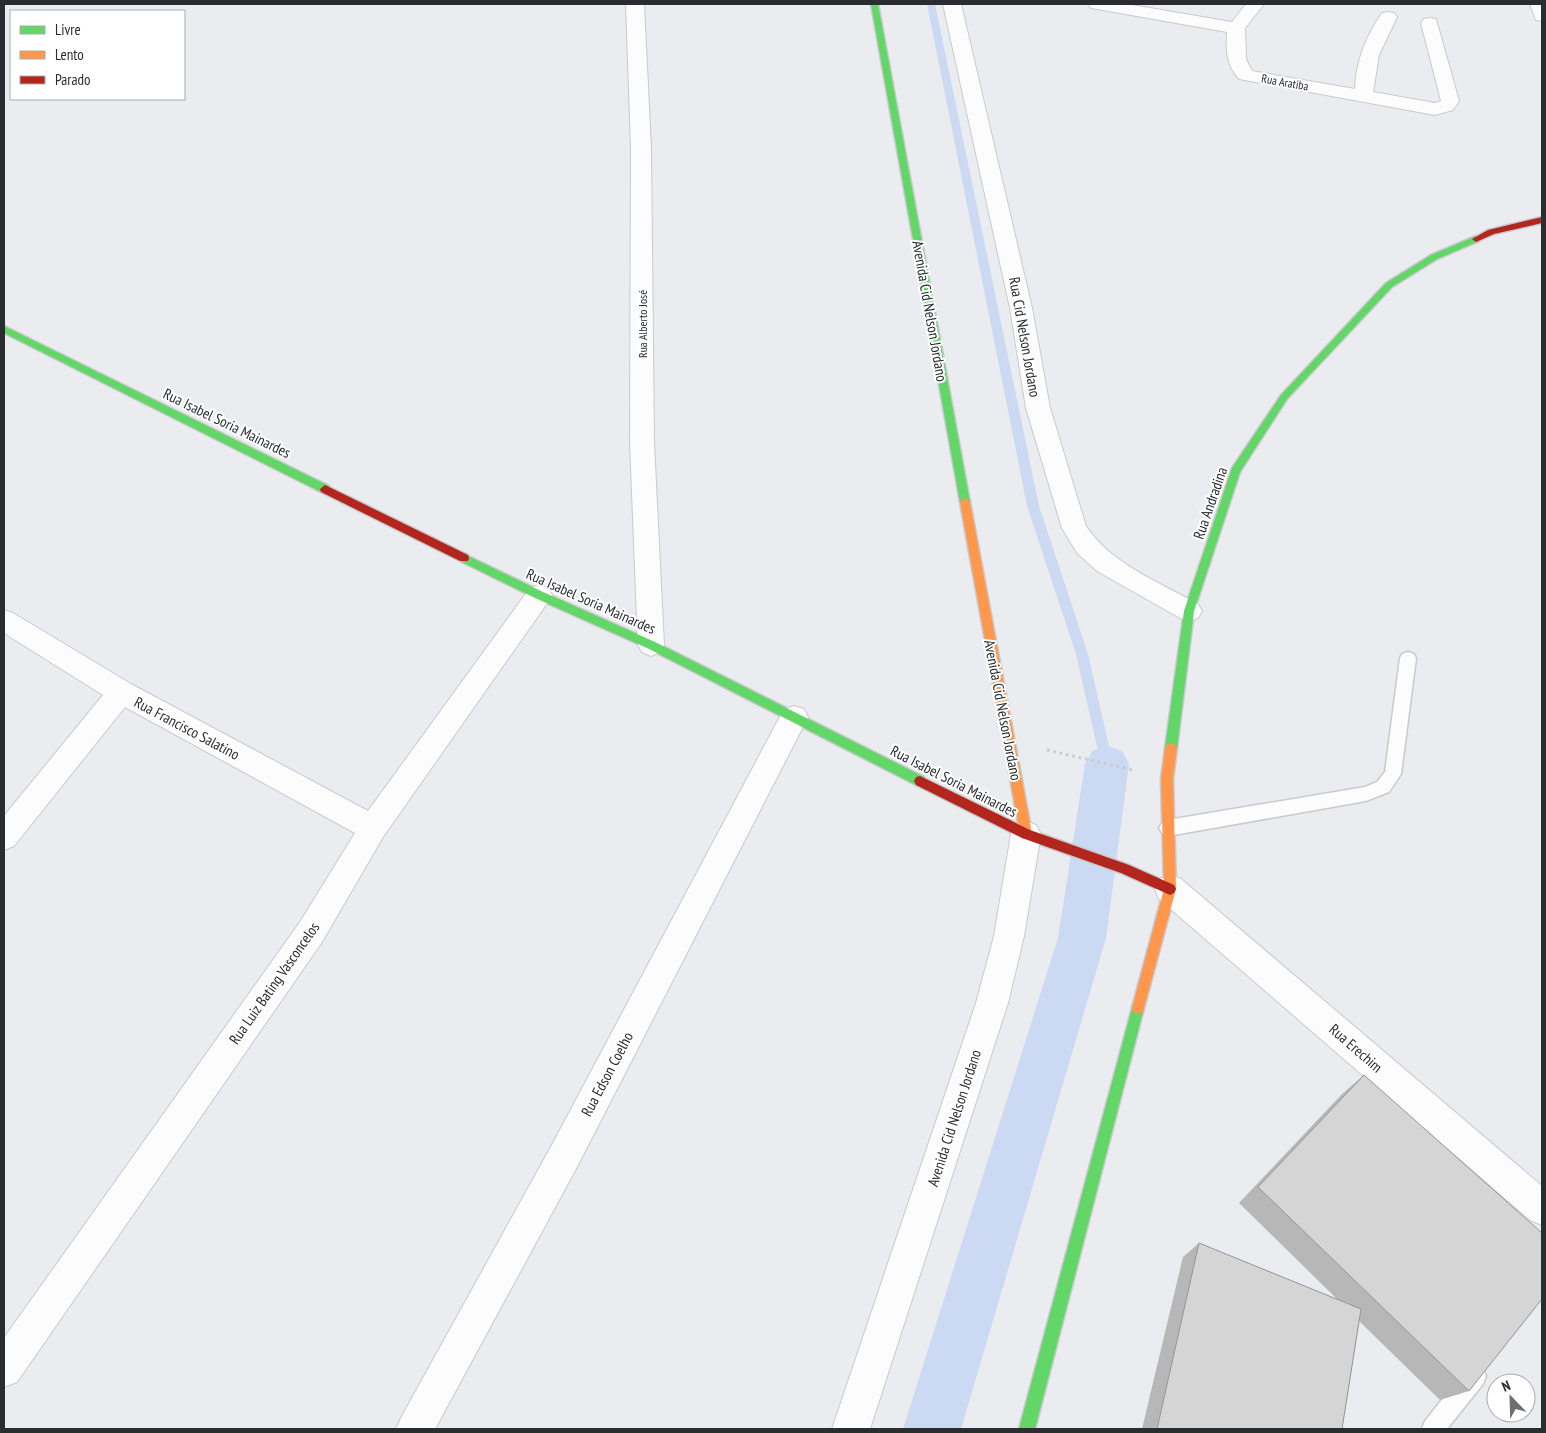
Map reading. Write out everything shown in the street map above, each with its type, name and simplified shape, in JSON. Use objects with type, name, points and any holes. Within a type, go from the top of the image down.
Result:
[{"type":"street","name":"Rua Alberto José","points":[[635,4],[641,148],[642,442],[652,645]]},
{"type":"street","name":"Avenida Cid Nelson Jordano","points":[[852,1429],[992,1002],[1009,936],[1026,834],[874,4]]},
{"type":"street","name":"Rua Cid Nelson Jordano","points":[[952,4],[1021,308],[1038,408],[1074,528],[1086,546],[1106,564],[1189,611]]},
{"type":"street","points":[[1097,4],[1236,28],[1255,4]]},
{"type":"street","points":[[1538,4],[1542,16]]},
{"type":"street","points":[[1364,96],[1364,74],[1368,56],[1388,17]]},
{"type":"street","name":"Rua Aratiba","points":[[1236,28],[1236,60],[1246,75],[1435,109],[1446,106],[1450,101],[1430,23]]},
{"type":"street","name":"Rua Andradina","points":[[1170,889],[1168,779],[1189,611],[1235,471],[1284,397],[1388,285],[1434,256],[1491,232],[1542,220]]},
{"type":"street","name":"Rua Isabel Soria Mainardes","points":[[4,330],[539,595],[652,645],[1026,834],[1125,870],[1170,889]]},
{"type":"street","name":"Rua Luiz Bating Vasconcelos","points":[[4,1369],[311,932],[373,828],[539,595]]},
{"type":"street","name":"Rua Francisco Salatino","points":[[4,620],[121,692],[373,828]]},
{"type":"street","points":[[4,837],[121,692]]},
{"type":"street","name":"Rua Edson Coelho","points":[[415,1429],[565,1155],[794,717]]},
{"type":"street","points":[[1027,1429],[1170,889]]},
{"type":"street","name":"Rua Erechim","points":[[1170,889],[1542,1208]]},
{"type":"lane","points":[[1168,828],[1366,794],[1383,787],[1393,774],[1408,658]]},
{"type":"lane","points":[[1433,1429],[1488,1361]]},
{"type":"path","points":[[1066,753],[1126,768]]},
{"type":"building","points":[[1364,1075],[1542,1233],[1542,1299],[1469,1391],[1258,1187]]},
{"type":"building","points":[[1199,1243],[1361,1309],[1342,1429],[1157,1429]]},
{"type":"waterway","points":[[931,4],[1033,506],[1082,654],[1107,764]]},
{"type":"waterway","points":[[932,1429],[1082,938],[1107,764]]},
{"type":"traffic: fast","points":[[874,4],[965,502]]},
{"type":"traffic: fast","points":[[1171,748],[1189,611],[1235,471],[1284,397],[1389,285],[1434,257],[1476,239]]},
{"type":"traffic: fast","points":[[4,329],[325,489]]},
{"type":"traffic: fast","points":[[464,558],[539,595],[651,645],[920,781]]},
{"type":"traffic: fast","points":[[1027,1429],[1138,1008]]},
{"type":"traffic: slow","points":[[965,502],[1026,834]]},
{"type":"traffic: slow","points":[[1138,1008],[1170,889],[1167,779],[1171,748]]},
{"type":"traffic: jam","points":[[1476,239],[1491,232],[1542,220]]},
{"type":"traffic: jam","points":[[325,489],[464,558]]},
{"type":"traffic: jam","points":[[920,781],[1026,834],[1125,869],[1170,889]]}]
